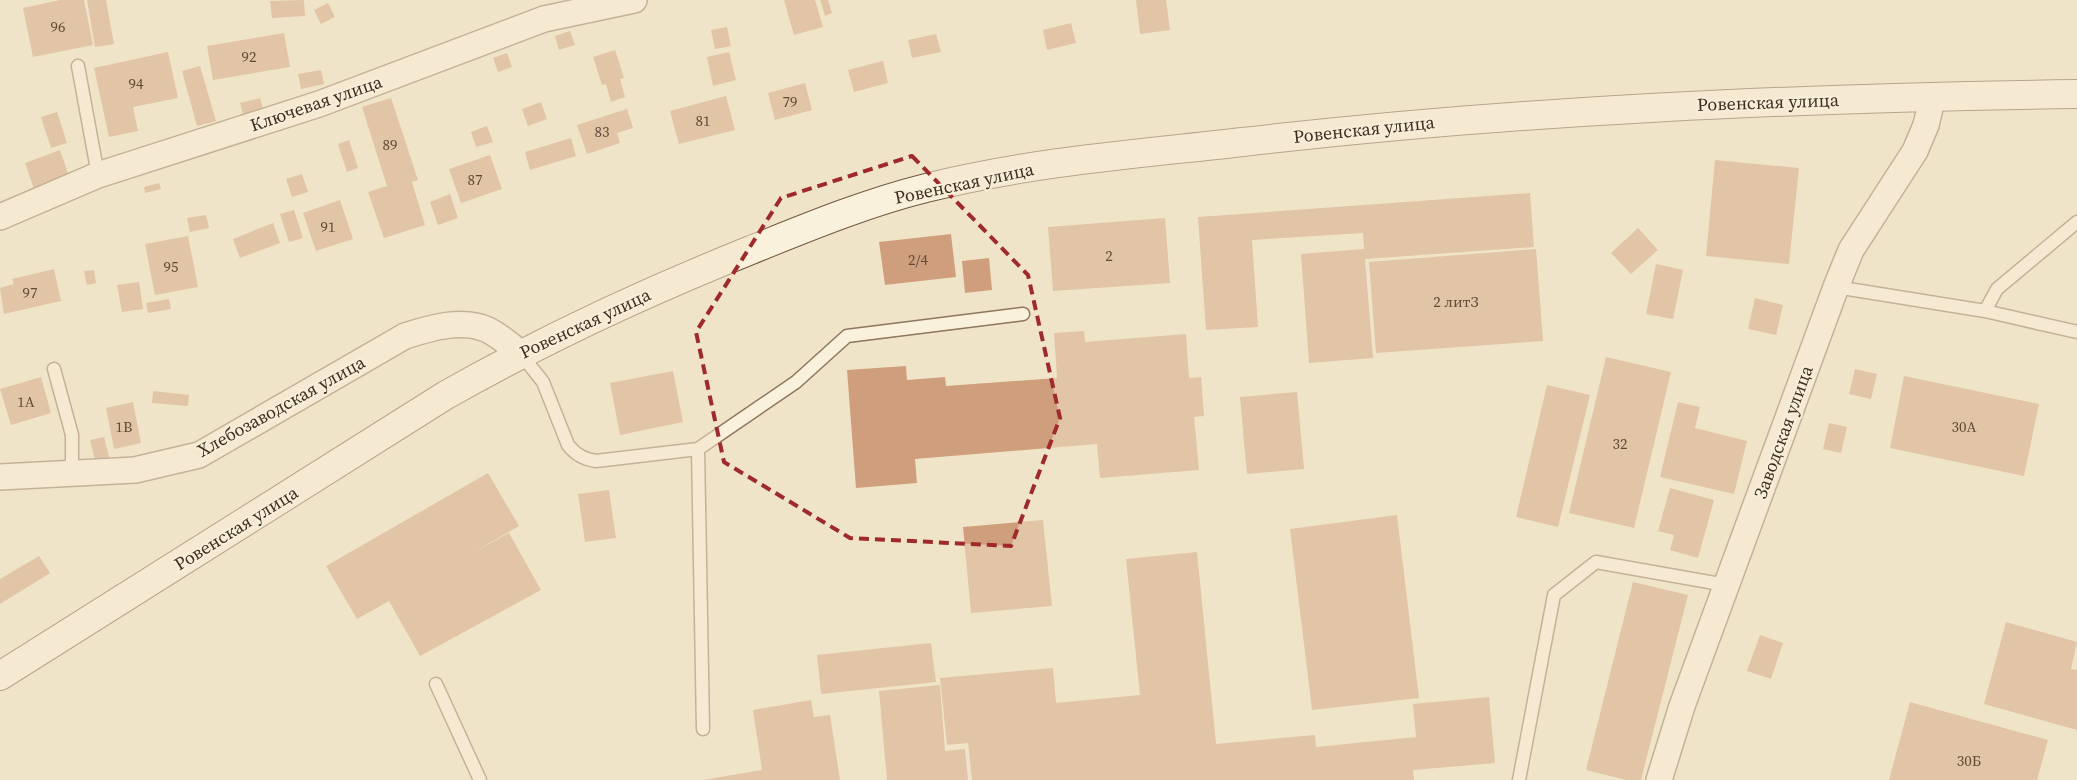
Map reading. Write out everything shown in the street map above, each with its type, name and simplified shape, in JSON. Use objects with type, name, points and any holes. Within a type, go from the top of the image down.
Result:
[{"type":"main road","name":"Ровенская улица","points":[[0,676],[446,395],[520,353],[681,278],[797,231],[872,204],[924,188],[1000,171],[1425,122],[1690,104],[1933,96],[2077,94]]},
{"type":"street","name":"Ключевая улица","points":[[0,217],[98,175],[319,104],[544,19],[634,0]]},
{"type":"street","name":"Заводская улица","points":[[1659,780],[1682,706],[1836,287],[1851,250],[1915,151],[1926,125],[1933,96]]},
{"type":"street","name":"Хлебозаводская улица","points":[[0,477],[135,470],[198,455],[388,346],[426,329],[446,325],[486,329],[520,353]]},
{"type":"lane","points":[[78,66],[98,175]]},
{"type":"lane","points":[[1985,312],[1997,289],[2077,222]]},
{"type":"lane","points":[[1836,287],[1985,312],[2077,332]]},
{"type":"lane","points":[[520,353],[543,382],[568,445],[574,453],[585,459],[596,461],[698,449],[796,382],[847,336],[1023,314]]},
{"type":"lane","points":[[54,369],[72,435],[72,474]]},
{"type":"lane","points":[[698,449],[703,729]]},
{"type":"lane","points":[[1519,780],[1554,595],[1596,562],[1726,585]]},
{"type":"lane","points":[[436,684],[480,780]]},
{"type":"highlighted area","points":[[912,156],[1028,275],[1060,418],[1011,546],[850,538],[724,462],[696,332],[781,198]]},
{"type":"building","points":[[60,0],[84,0],[93,45],[33,57],[23,8]]},
{"type":"building","points":[[87,0],[106,0],[114,44],[95,47]]},
{"type":"building","points":[[304,0],[305,16],[272,18],[270,1]]},
{"type":"building","points":[[784,0],[815,0],[823,27],[794,35]]},
{"type":"building","points":[[820,0],[828,0],[832,13],[825,16]]},
{"type":"building","points":[[1136,0],[1166,0],[1170,30],[1140,34]]},
{"type":"building","points":[[328,3],[335,17],[321,24],[314,10]]},
{"type":"building","points":[[1071,23],[1076,43],[1047,50],[1043,30]]},
{"type":"building","points":[[727,27],[731,46],[715,49],[711,30]]},
{"type":"building","points":[[570,31],[575,45],[559,50],[555,36]]},
{"type":"building","points":[[284,33],[290,67],[213,80],[207,46]]},
{"type":"building","points":[[936,34],[941,52],[912,58],[908,40]]},
{"type":"building","points":[[615,50],[624,78],[620,79],[625,97],[611,102],[606,84],[602,85],[593,57]]},
{"type":"building","points":[[168,52],[178,98],[133,107],[138,131],[109,137],[94,68]]},
{"type":"building","points":[[729,52],[736,80],[713,86],[707,57]]},
{"type":"building","points":[[507,53],[512,67],[498,72],[493,58]]},
{"type":"building","points":[[883,61],[888,83],[854,92],[848,70]]},
{"type":"building","points":[[200,66],[216,121],[197,126],[182,71]]},
{"type":"building","points":[[321,70],[324,84],[301,89],[298,74]]},
{"type":"building","points":[[805,83],[812,110],[775,120],[768,93]]},
{"type":"building","points":[[726,96],[735,130],[679,144],[670,111]]},
{"type":"building","points":[[260,98],[263,109],[243,114],[240,103]]},
{"type":"building","points":[[391,98],[418,180],[412,182],[425,225],[384,238],[368,192],[387,186],[362,107]]},
{"type":"building","points":[[541,102],[547,119],[528,126],[522,109]]},
{"type":"building","points":[[627,109],[633,128],[617,133],[620,143],[587,154],[577,125]]},
{"type":"building","points":[[57,112],[67,143],[51,148],[41,117]]},
{"type":"building","points":[[487,126],[493,142],[476,147],[471,132]]},
{"type":"building","points":[[571,138],[576,156],[530,170],[525,152]]},
{"type":"building","points":[[349,140],[358,168],[347,172],[338,144]]},
{"type":"building","points":[[60,150],[69,176],[34,189],[25,163]]},
{"type":"building","points":[[490,155],[502,189],[461,203],[449,169]]},
{"type":"building","points":[[1715,160],[1799,168],[1789,264],[1706,256]]},
{"type":"building","points":[[302,174],[308,192],[292,197],[286,179]]},
{"type":"building","points":[[159,183],[161,189],[145,193],[144,187]]},
{"type":"building","points":[[1530,193],[1534,247],[1365,259],[1373,358],[1309,363],[1301,254],[1364,249],[1363,233],[1252,240],[1258,327],[1206,330],[1198,217]]},
{"type":"building","points":[[450,194],[458,218],[438,225],[430,202]]},
{"type":"building","points":[[340,200],[353,239],[316,251],[303,213]]},
{"type":"building","points":[[294,210],[303,238],[289,242],[280,214]]},
{"type":"building","points":[[206,215],[209,228],[190,232],[187,218]]},
{"type":"building","points":[[1165,218],[1170,283],[1053,291],[1048,227]]},
{"type":"building","points":[[273,223],[280,243],[240,258],[233,239]]},
{"type":"building","points":[[1638,228],[1658,250],[1631,274],[1611,253]]},
{"type":"building","points":[[951,234],[956,277],[885,285],[879,242]]},
{"type":"building","points":[[188,236],[198,287],[155,295],[145,244]]},
{"type":"building","points":[[1536,249],[1543,341],[1376,353],[1369,262]]},
{"type":"building","points":[[989,258],[992,290],[965,293],[962,261]]},
{"type":"building","points":[[1656,264],[1683,270],[1673,319],[1646,314]]},
{"type":"building","points":[[54,269],[61,301],[4,314],[0,288],[14,284],[12,279]]},
{"type":"building","points":[[94,270],[96,283],[87,285],[84,271]]},
{"type":"building","points":[[139,282],[143,309],[122,312],[117,285]]},
{"type":"building","points":[[1755,298],[1783,305],[1776,335],[1748,329]]},
{"type":"building","points":[[169,299],[171,309],[148,313],[146,303]]},
{"type":"building","points":[[1084,331],[1085,342],[1186,334],[1189,378],[1201,377],[1204,416],[1194,417],[1199,470],[1100,478],[1097,444],[915,459],[917,483],[856,488],[847,370],[906,366],[907,380],[945,377],[946,386],[1057,378],[1054,333]]},
{"type":"building","points":[[1606,357],[1671,372],[1634,528],[1569,513]]},
{"type":"building","points":[[1855,369],[1877,374],[1871,399],[1849,394]]},
{"type":"building","points":[[673,371],[683,422],[620,435],[610,383]]},
{"type":"building","points":[[1904,376],[2039,404],[2024,476],[1890,448]]},
{"type":"building","points":[[41,377],[51,413],[11,425],[0,389]]},
{"type":"building","points":[[1547,385],[1590,395],[1558,527],[1516,517]]},
{"type":"building","points":[[153,391],[189,395],[188,406],[152,403]]},
{"type":"building","points":[[1297,392],[1304,469],[1247,474],[1240,397]]},
{"type":"building","points":[[133,402],[141,443],[114,449],[106,408]]},
{"type":"building","points":[[1678,402],[1700,407],[1695,428],[1747,441],[1734,494],[1660,477]]},
{"type":"building","points":[[1829,423],[1847,427],[1841,453],[1823,449]]},
{"type":"building","points":[[104,437],[110,461],[96,464],[90,440]]},
{"type":"building","points":[[488,473],[519,526],[472,553],[509,533],[541,590],[420,656],[389,601],[357,619],[326,566]]},
{"type":"building","points":[[1670,488],[1714,500],[1698,558],[1670,550],[1674,535],[1658,531]]},
{"type":"building","points":[[609,490],[616,538],[585,542],[578,494]]},
{"type":"building","points":[[1397,515],[1419,698],[1312,710],[1290,529]]},
{"type":"building","points":[[1043,520],[1052,606],[971,613],[963,527]]},
{"type":"building","points":[[1197,552],[1216,744],[1315,735],[1316,747],[1416,737],[1413,704],[1489,697],[1495,763],[1413,770],[1414,780],[972,780],[968,743],[947,745],[940,678],[1053,668],[1056,703],[1140,695],[1126,559]]},
{"type":"building","points":[[39,556],[50,573],[0,604],[0,579]]},
{"type":"building","points":[[1633,582],[1688,595],[1641,780],[1626,780],[1586,770]]},
{"type":"building","points":[[2006,622],[2077,642],[2071,669],[2077,670],[2077,730],[1984,704]]},
{"type":"building","points":[[1760,635],[1783,643],[1771,679],[1747,671]]},
{"type":"building","points":[[931,643],[936,682],[821,694],[817,655]]},
{"type":"building","points":[[940,685],[945,751],[965,749],[968,780],[887,780],[879,691]]},
{"type":"building","points":[[811,700],[814,717],[830,715],[840,780],[703,780],[762,770],[753,710]]},
{"type":"building","points":[[1910,702],[2048,740],[2037,780],[1889,780]]}]
